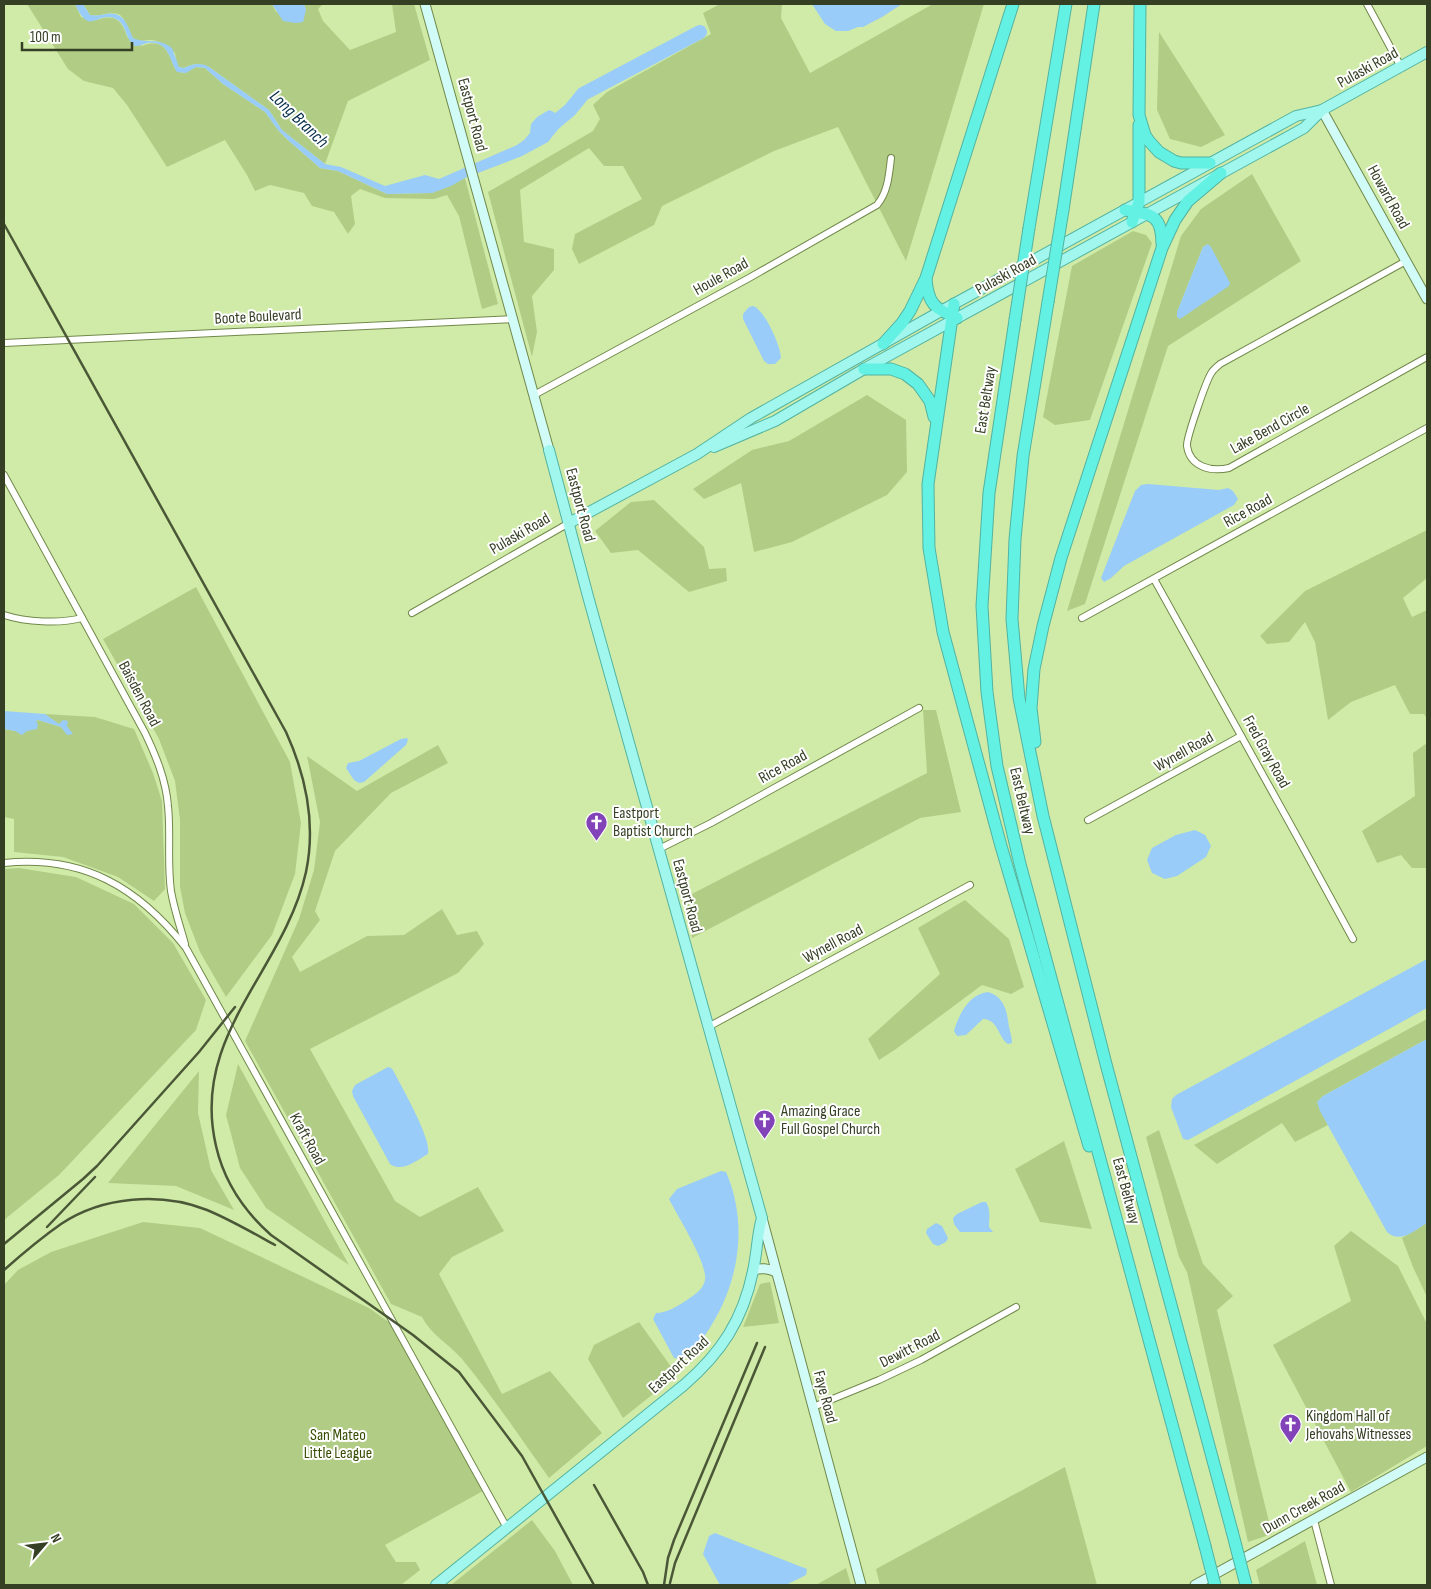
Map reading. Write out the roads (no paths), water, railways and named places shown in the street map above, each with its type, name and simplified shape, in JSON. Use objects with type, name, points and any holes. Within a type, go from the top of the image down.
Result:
[{"type":"highway","points":[[882,344],[902,323],[910,311],[926,278],[1013,4]]},
{"type":"highway","name":"East Beltway","points":[[1066,4],[1029,228],[989,493],[982,606],[987,692],[997,766],[1020,864],[1215,1585]]},
{"type":"highway","name":"East Beltway","points":[[1094,4],[1018,497],[1012,619],[1020,698],[1043,816],[1106,1064],[1246,1585]]},
{"type":"highway","points":[[1140,4],[1136,212],[1157,220],[1162,230],[1162,248]]},
{"type":"highway","points":[[1139,115],[1149,141],[1165,156],[1181,164],[1210,163]]},
{"type":"highway","points":[[1043,816],[1031,708],[1034,670],[1041,635],[1061,558],[1162,248],[1175,220],[1188,201],[1221,173]]},
{"type":"highway","points":[[926,278],[931,302],[940,311],[953,319]]},
{"type":"highway","points":[[954,304],[928,484],[929,548],[943,632],[1001,846],[1071,1087],[1105,1199],[1139,1301]]},
{"type":"highway","points":[[864,369],[891,369],[905,374],[918,384],[930,401],[936,422]]},
{"type":"main road","name":"Pulaski Road","points":[[569,523],[697,454],[751,418],[940,311],[1136,212],[1221,173],[1304,128],[1322,110],[1427,52]]},
{"type":"main road","name":"Pulaski Road","points":[[697,454],[775,421],[1136,212],[1210,163],[1296,116],[1322,110]]},
{"type":"main road","name":"Eastport Road","points":[[436,1585],[684,1385],[712,1359],[736,1324],[744,1302],[754,1270],[758,1230],[762,1218],[549,450]]},
{"type":"street","name":"Eastport Road","points":[[425,4],[549,450]]},
{"type":"street","points":[[1367,4],[1401,66]]},
{"type":"street","name":"Howard Road","points":[[1322,110],[1427,299]]},
{"type":"street","name":"Houle Road","points":[[534,395],[877,205],[887,186],[890,158]]},
{"type":"street","name":"Lake Bend Circle","points":[[1406,261],[1220,364],[1211,373],[1186,445],[1193,461],[1205,469],[1220,470],[1229,468],[1427,357]]},
{"type":"street","name":"Boote Boulevard","points":[[4,343],[513,319]]},
{"type":"street","name":"Rice Road","points":[[1082,618],[1427,428]]},
{"type":"street","name":"Baisden Road","points":[[4,474],[145,733],[163,778],[168,807],[170,877],[174,908],[186,948]]},
{"type":"street","name":"Pulaski Road","points":[[412,613],[569,523]]},
{"type":"street","name":"Fred Gray Road","points":[[1154,579],[1353,939]]},
{"type":"street","points":[[4,615],[17,619],[39,621],[82,618]]},
{"type":"street","name":"Rice Road","points":[[659,849],[711,823],[919,708]]},
{"type":"street","name":"Wynell Road","points":[[1088,820],[1241,736]]},
{"type":"street","name":"Kraft Road","points":[[4,863],[30,861],[54,863],[74,868],[118,886],[166,917],[186,948],[507,1528]]},
{"type":"street","name":"Wynell Road","points":[[708,1026],[970,885]]},
{"type":"street","points":[[166,917],[174,908]]},
{"type":"street","name":"Faye Road","points":[[762,1218],[861,1585]]},
{"type":"street","points":[[754,1270],[767,1268],[776,1272]]},
{"type":"street","name":"Dewitt Road","points":[[813,1407],[879,1380],[921,1360],[1016,1307]]},
{"type":"street","name":"Dunn Creek Road","points":[[1195,1585],[1427,1457]]},
{"type":"street","points":[[1314,1520],[1331,1585]]},
{"type":"water","points":[[75,4],[83,4],[90,15],[112,14],[121,17],[127,24],[133,38],[162,43],[172,48],[179,67],[206,65],[269,110],[282,130],[325,164],[341,167],[385,186],[425,175],[439,179],[517,145],[530,133],[531,124],[537,117],[549,110],[554,112],[563,123],[548,142],[522,156],[465,178],[451,186],[432,193],[387,194],[338,171],[320,168],[278,130],[265,112],[223,84],[205,68],[196,67],[186,73],[177,72],[164,47],[160,44],[147,43],[135,46],[129,40],[120,21],[109,17],[90,21],[80,14]]},
{"type":"water","points":[[272,4],[304,4],[306,10],[303,22],[283,21]]},
{"type":"water","points":[[812,4],[902,4],[863,27],[848,31],[836,31],[825,24]]},
{"type":"water","points":[[1208,244],[1230,283],[1229,286],[1180,319],[1177,317],[1177,312],[1203,247]]},
{"type":"water","points":[[753,306],[758,309],[767,321],[775,337],[781,358],[775,364],[768,364],[764,361],[743,319],[743,314],[749,307]]},
{"type":"water","points":[[1141,485],[1219,490],[1228,488],[1233,491],[1238,499],[1234,505],[1124,566],[1104,582],[1101,578],[1135,491]]},
{"type":"water","points":[[4,711],[45,714],[59,724],[63,720],[68,721],[67,726],[73,734],[67,735],[61,727],[38,720],[36,721],[38,724],[37,729],[27,731],[22,735],[15,731],[4,729]]},
{"type":"water","points":[[407,738],[406,745],[364,782],[359,783],[354,780],[346,768],[348,763],[359,761],[401,739]]},
{"type":"water","points":[[1195,830],[1205,835],[1211,846],[1206,857],[1177,876],[1165,879],[1152,873],[1147,860],[1152,848],[1176,835]]},
{"type":"water","points":[[1427,959],[1427,1008],[1188,1140],[1183,1139],[1171,1107],[1172,1099],[1176,1095]]},
{"type":"water","points":[[988,992],[994,994],[1002,1001],[1012,1043],[1008,1044],[1004,1041],[995,1025],[988,1020],[983,1019],[966,1035],[957,1036],[954,1031],[962,1012],[970,1001]]},
{"type":"water","points":[[1427,1039],[1427,1223],[1412,1233],[1397,1237],[1387,1232],[1320,1111],[1317,1102],[1323,1096]]},
{"type":"water","points":[[388,1067],[393,1070],[409,1100],[421,1125],[428,1147],[428,1154],[409,1165],[399,1167],[390,1164],[352,1091],[355,1085]]},
{"type":"water","points":[[721,1171],[726,1172],[737,1214],[737,1258],[732,1279],[725,1300],[700,1342],[687,1356],[674,1358],[653,1319],[656,1313],[672,1309],[695,1294],[702,1287],[705,1273],[685,1227],[669,1199],[677,1189]]},
{"type":"water","points":[[982,1202],[986,1202],[988,1205],[989,1227],[993,1232],[960,1232],[954,1224],[953,1218],[957,1214]]},
{"type":"water","points":[[936,1223],[942,1226],[948,1238],[946,1242],[938,1246],[933,1244],[926,1233],[927,1229]]},
{"type":"water","points":[[715,1533],[807,1569],[806,1575],[786,1585],[720,1585],[703,1554],[709,1536]]},
{"type":"waterway","name":"Long Branch","points":[[546,130],[570,110],[583,94],[700,32]]},
{"type":"railway","points":[[4,224],[286,732],[304,783],[309,818],[309,854],[306,872],[295,908],[279,941],[243,1004],[227,1037],[216,1070],[212,1106],[216,1146],[224,1171],[244,1206],[271,1235],[413,1335],[459,1372],[522,1456],[594,1585]]},
{"type":"railway","points":[[4,1244],[97,1166],[199,1052],[235,1007]]},
{"type":"railway","points":[[47,1227],[95,1177]]},
{"type":"railway","points":[[4,1270],[46,1235],[77,1215],[95,1207],[133,1200],[152,1199],[189,1204],[225,1218],[275,1245]]},
{"type":"railway","points":[[664,1585],[668,1558],[674,1540],[757,1343]]},
{"type":"railway","points":[[670,1583],[675,1563],[765,1347]]},
{"type":"railway","points":[[594,1485],[643,1572],[648,1585]]},
{"type":"place","name":"Eastport Baptist Church","points":[[597,841]]},
{"type":"place","name":"Amazing Grace Full Gospel Church","points":[[765,1139]]},
{"type":"place","name":"Kingdom Hall of Jehovahs Witnesses","points":[[1290,1444]]},
{"type":"park label","name":"San Mateo Little League","points":[[338,1444]]}]
